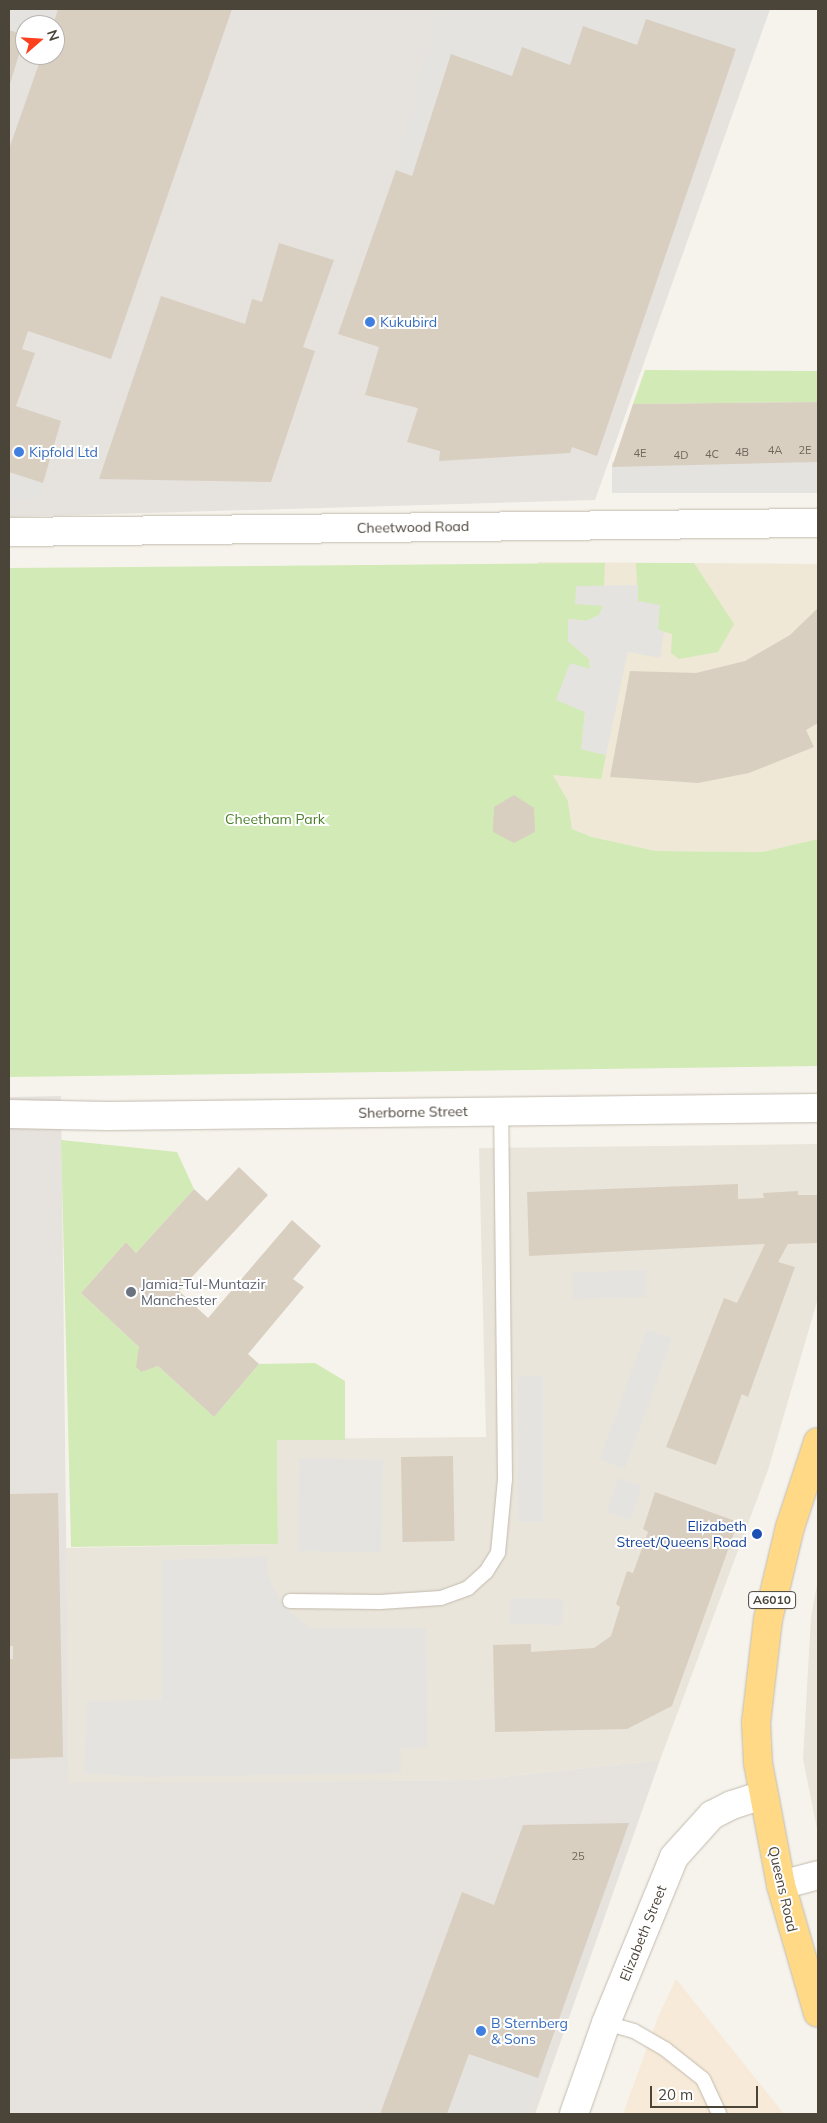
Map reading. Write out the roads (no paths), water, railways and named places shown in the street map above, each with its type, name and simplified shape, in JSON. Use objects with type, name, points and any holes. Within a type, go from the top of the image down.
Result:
[{"type":"highway","name":"Queens Road","points":[[818,1442],[790,1527],[768,1618],[759,1678],[758,1763],[781,1885],[818,2013]]},
{"type":"street","name":"Cheetwood Road","points":[[9,532],[818,523]]},
{"type":"street","name":"Sherborne Street","points":[[9,1114],[818,1108]]},
{"type":"street","name":"Elizabeth Street","points":[[574,2114],[606,2023],[674,1857],[712,1815],[732,1805],[763,1795]]},
{"type":"street","points":[[781,1885],[818,1875]]},
{"type":"lane","points":[[290,1601],[380,1602],[441,1598],[468,1588],[486,1572],[498,1553],[505,1479],[501,1111]]},
{"type":"lane","points":[[606,2023],[634,2031],[665,2049],[703,2079],[720,2114]]},
{"type":"place","name":"Kukubird","points":[[370,322]]},
{"type":"place","name":"Kipfold Ltd","points":[[19,452]]},
{"type":"place","name":"Jamia-Tul-Muntazir Manchester","points":[[131,1292]]},
{"type":"place","name":"Elizabeth Street/Queens Road","points":[[757,1534]]},
{"type":"place","name":"B Sternberg & Sons","points":[[481,2031]]},
{"type":"park label","name":"Cheetham Park","points":[[275,819]]}]
